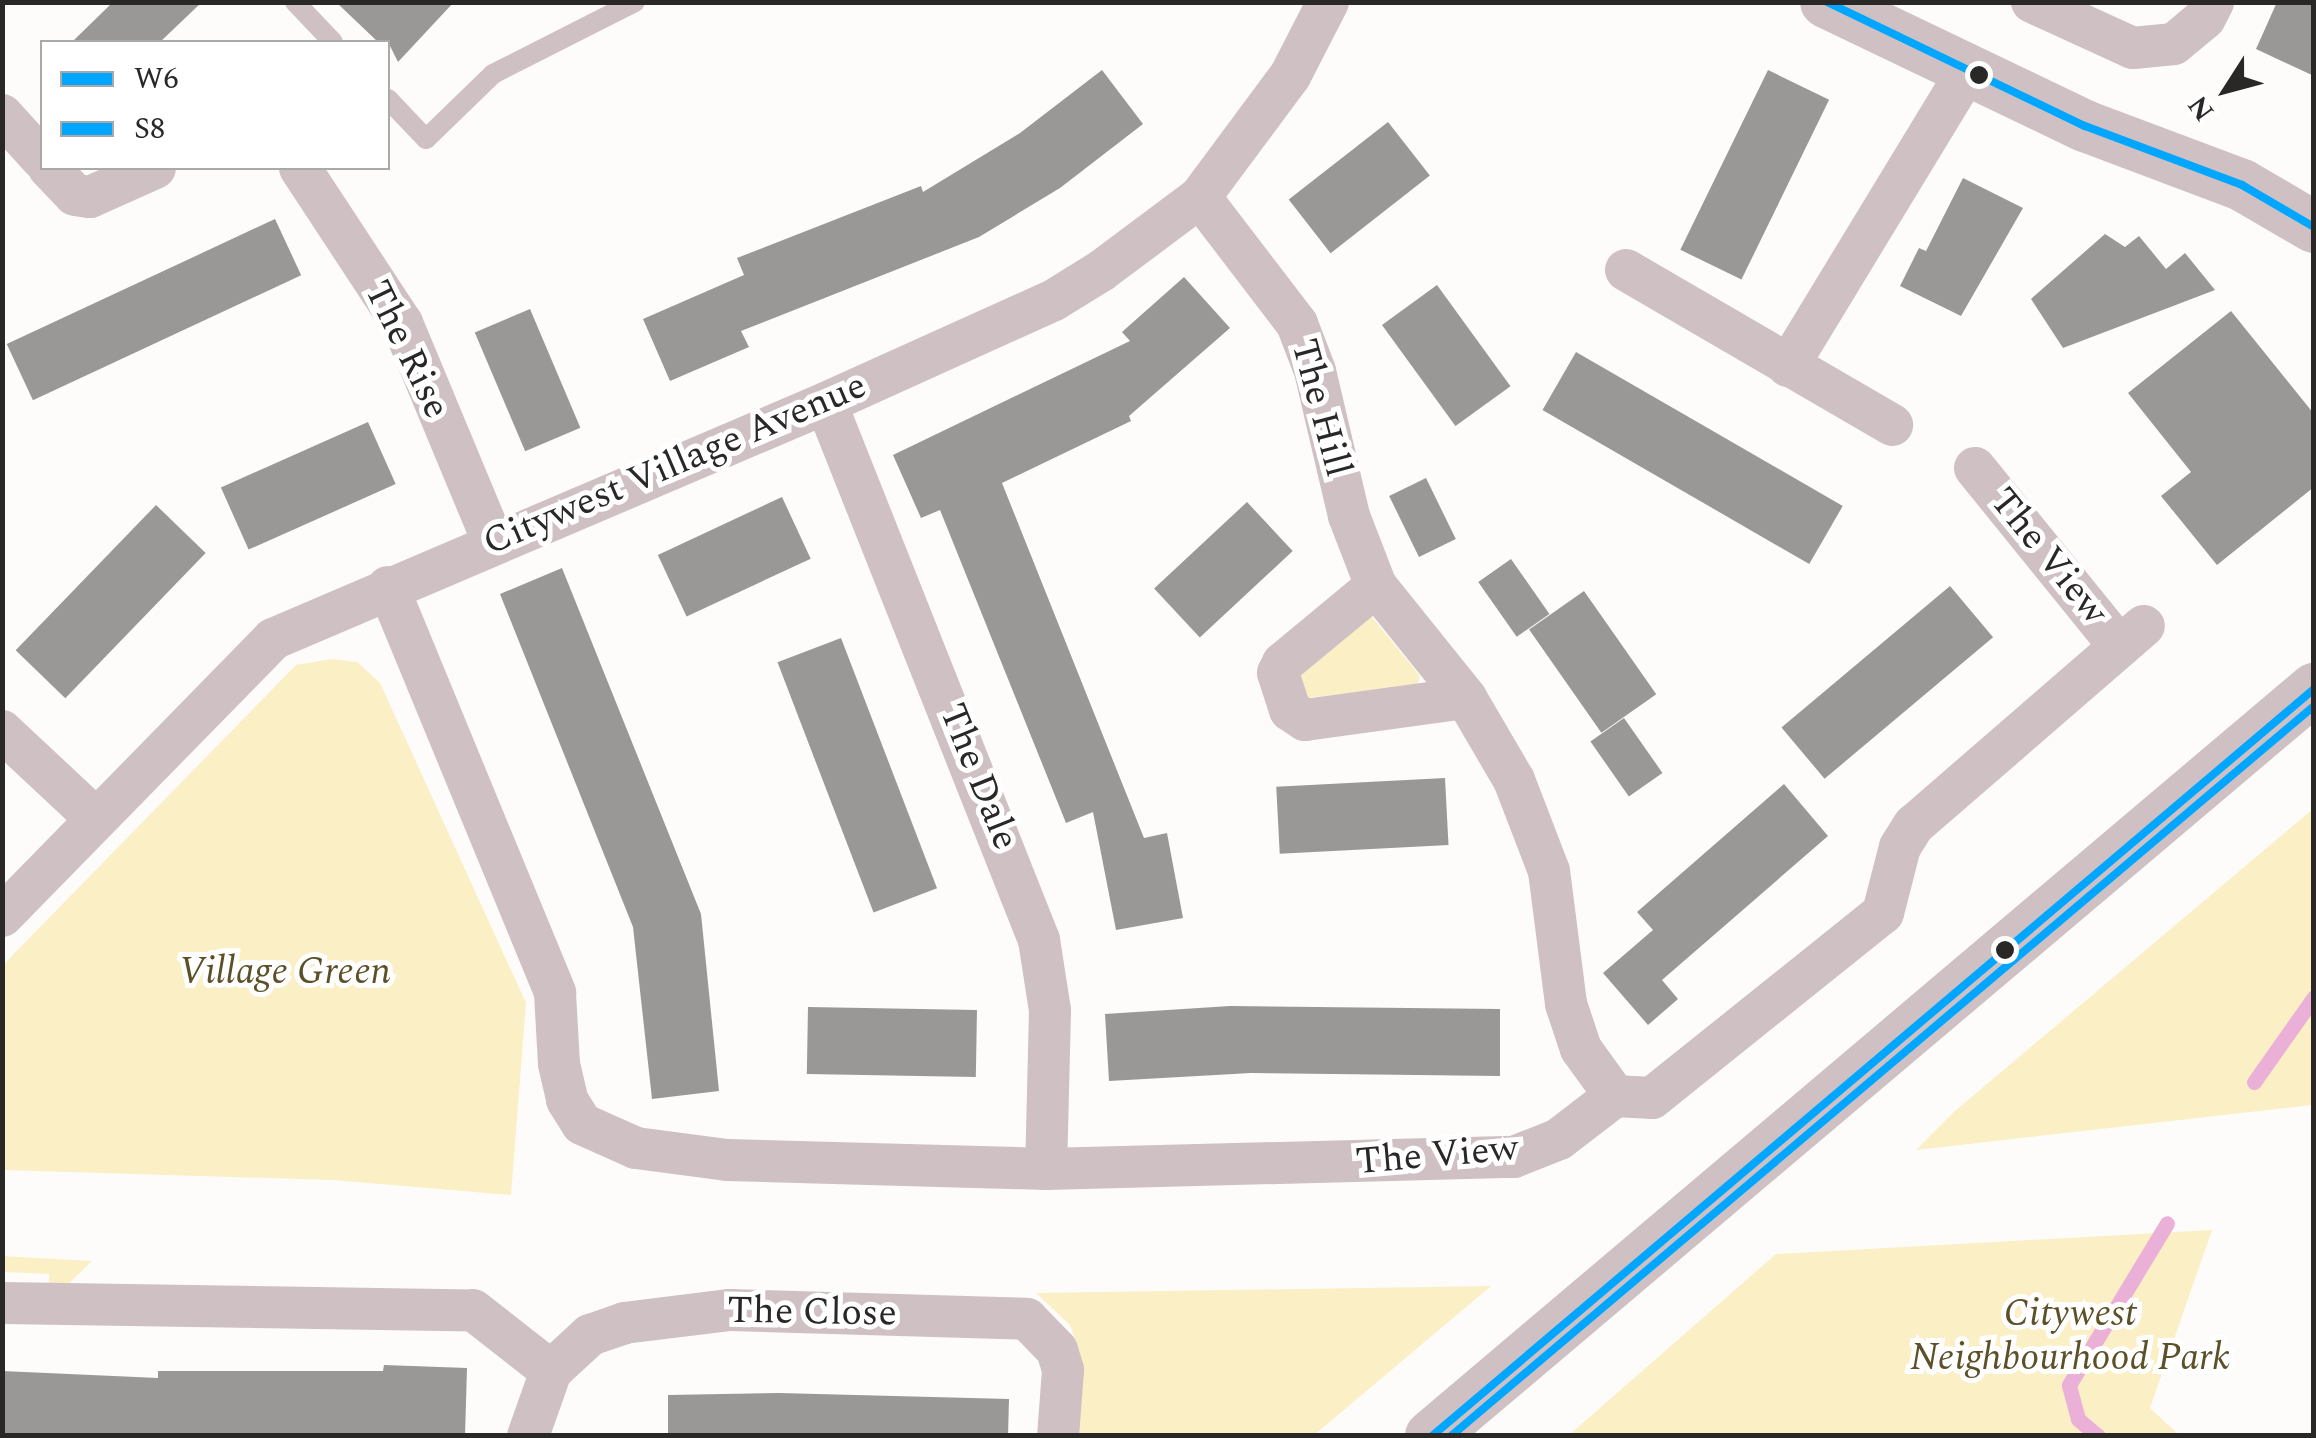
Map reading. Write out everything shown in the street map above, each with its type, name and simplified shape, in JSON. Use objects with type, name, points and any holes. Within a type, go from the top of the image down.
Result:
[{"type":"street","name":"Citywest Village Avenue","points":[[2,916],[260,650],[388,587],[826,403],[1054,300],[1200,197],[1290,76],[1328,2]]},
{"type":"street","points":[[1826,2],[2085,126],[2242,185],[2314,227]]},
{"type":"street","points":[[2032,2],[2132,48],[2174,44],[2206,18],[2212,2]]},
{"type":"street","points":[[1788,366],[1968,70]]},
{"type":"street","points":[[2,116],[40,156]]},
{"type":"street","points":[[51,170],[75,195],[90,197],[151,170]]},
{"type":"street","name":"The Rise","points":[[301,170],[402,323],[493,542]]},
{"type":"street","name":"The Hill","points":[[1200,197],[1298,324],[1316,371],[1349,516],[1376,586],[1466,698],[1514,780],[1549,871],[1566,1004],[1582,1049],[1615,1096]]},
{"type":"street","points":[[1626,270],[1892,425]]},
{"type":"street","name":"The Dale","points":[[826,403],[1039,940],[1050,1010],[1046,1169]]},
{"type":"street","name":"The View","points":[[388,587],[555,993],[567,1100],[582,1124],[604,1136],[660,1153],[727,1160],[1046,1169],[1514,1157],[1559,1139],[1615,1096],[1641,1099],[1661,1093],[1883,913],[1900,847],[1914,825],[2132,636],[1975,468]]},
{"type":"street","points":[[1376,586],[1283,663],[1278,673],[1290,710],[1305,720],[1466,698]]},
{"type":"street","points":[[1431,1436],[2314,689]]},
{"type":"street","points":[[2,731],[95,818]]},
{"type":"street","points":[[2,1303],[473,1310],[550,1371],[528,1436]]},
{"type":"street","name":"The Close","points":[[550,1371],[606,1328],[667,1316],[730,1310],[1014,1316],[1037,1324],[1058,1350],[1063,1370],[1058,1436]]},
{"type":"lane","points":[[295,2],[331,40]]},
{"type":"lane","points":[[390,101],[426,139],[493,74],[635,2]]},
{"type":"green space","points":[[1371,616],[1420,676],[1417,686],[1304,698],[1298,690],[1302,666]]},
{"type":"green space","name":"Village Green","points":[[331,659],[357,662],[380,683],[526,1003],[511,1195],[333,1180],[3,1170],[3,965],[296,665]]},
{"type":"green space","points":[[2313,809],[2313,1105],[1916,1150],[1955,1111]]},
{"type":"green space","name":"Citywest Neighbourhood Park","points":[[2212,1230],[2150,1408],[2179,1435],[1569,1435],[1776,1254]]},
{"type":"green space","points":[[2,1256],[92,1261],[63,1289],[49,1293],[49,1274],[3,1272]]},
{"type":"green space","points":[[1491,1286],[1313,1436],[1077,1435],[1080,1352],[1070,1325],[1036,1293]]},
{"type":"building","points":[[113,2],[202,2],[162,40],[74,40]]},
{"type":"building","points":[[336,2],[454,2],[398,62],[390,40],[376,40]]},
{"type":"building","points":[[2277,2],[2314,2],[2314,76],[2256,49]]},
{"type":"building","points":[[1102,70],[1143,124],[1060,188],[979,237],[741,331],[749,347],[670,381],[643,319],[744,275],[737,258],[921,186],[923,192],[1020,133]]},
{"type":"building","points":[[1768,70],[1829,100],[1741,280],[1680,250]]},
{"type":"building","points":[[1388,122],[1430,176],[1331,253],[1289,200]]},
{"type":"building","points":[[1963,178],[2023,208],[1961,316],[1900,286],[1919,248],[1926,251]]},
{"type":"building","points":[[275,219],[301,275],[33,400],[7,344]]},
{"type":"building","points":[[2105,234],[2125,247],[2139,236],[2166,269],[2185,253],[2215,290],[2063,348],[2031,299]]},
{"type":"building","points":[[1184,277],[1230,328],[1129,416],[1131,421],[1002,483],[1144,838],[1167,833],[1183,918],[1116,930],[1093,812],[1066,823],[940,510],[921,518],[893,455],[1130,341],[1122,332]]},
{"type":"building","points":[[1437,285],[1510,386],[1455,426],[1382,325]]},
{"type":"building","points":[[530,309],[580,428],[525,451],[475,332]]},
{"type":"building","points":[[2231,311],[2314,414],[2314,487],[2217,565],[2161,496],[2191,472],[2128,393]]},
{"type":"building","points":[[1576,352],[1843,506],[1809,564],[1542,410]]},
{"type":"building","points":[[368,422],[396,484],[249,550],[221,487]]},
{"type":"building","points":[[1426,478],[1456,539],[1419,557],[1389,496]]},
{"type":"building","points":[[782,497],[811,559],[687,617],[658,555]]},
{"type":"building","points":[[1247,502],[1293,551],[1200,638],[1154,589]]},
{"type":"building","points":[[156,505],[206,553],[65,698],[16,650]]},
{"type":"building","points":[[1511,559],[1549,614],[1517,637],[1478,582]]},
{"type":"building","points":[[562,568],[701,914],[719,1091],[652,1099],[633,927],[500,594]]},
{"type":"building","points":[[1950,586],[1993,637],[1825,779],[1781,727]]},
{"type":"building","points":[[1584,591],[1656,694],[1601,733],[1529,629]]},
{"type":"building","points":[[841,638],[937,888],[874,913],[778,662]]},
{"type":"building","points":[[1624,718],[1662,773],[1629,796],[1590,742]]},
{"type":"building","points":[[1445,778],[1449,845],[1280,854],[1276,787]]},
{"type":"building","points":[[1784,784],[1828,836],[1662,980],[1678,999],[1648,1025],[1603,973],[1653,930],[1637,912]]},
{"type":"building","points":[[1230,1006],[1500,1009],[1500,1076],[1251,1073],[1109,1081],[1105,1014]]},
{"type":"building","points":[[808,1007],[977,1010],[976,1077],[807,1074]]},
{"type":"building","points":[[384,1365],[467,1368],[465,1436],[2,1436],[2,1371],[158,1378],[158,1371],[383,1371]]},
{"type":"building","points":[[779,1393],[1009,1399],[1008,1436],[668,1436],[668,1395]]},
{"type":"waterway","points":[[2254,1082],[2314,997]]},
{"type":"waterway","points":[[2098,1436],[2078,1419],[2069,1385],[2167,1223]]},
{"type":"transit line","name":"W6","points":[[1827,2],[2085,126],[2242,185],[2314,227]]},
{"type":"transit line","name":"W6","points":[[1432,1436],[2314,689]]},
{"type":"transit line","name":"S8","points":[[1451,1436],[2314,706]]}]
